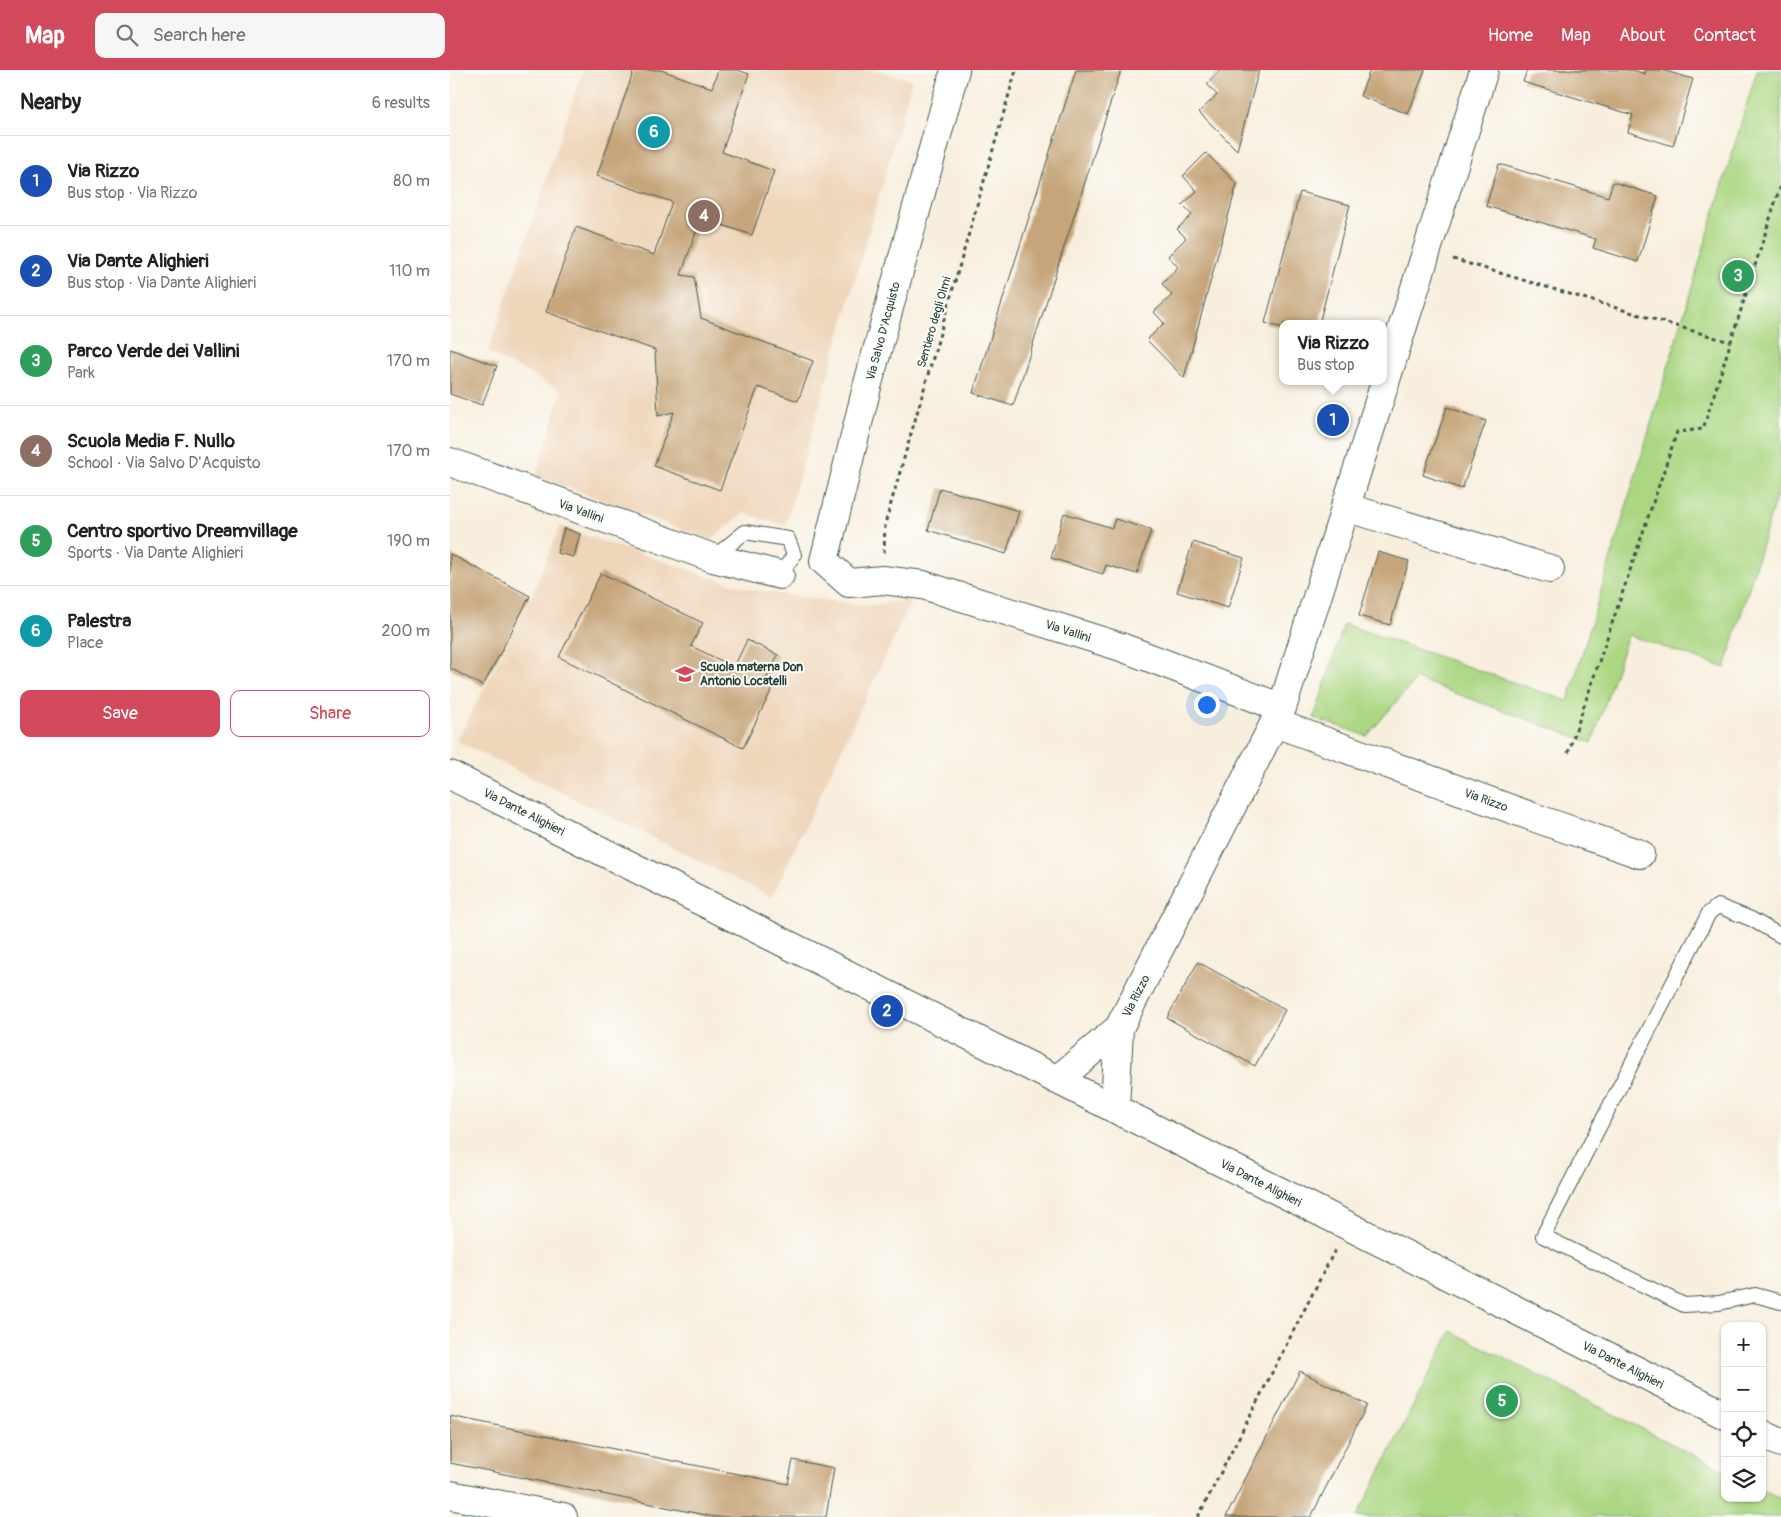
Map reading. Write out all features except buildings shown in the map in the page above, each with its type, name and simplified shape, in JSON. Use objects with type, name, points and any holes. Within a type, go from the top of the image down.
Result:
[{"type":"street","name":"Via Salvo D'Acquisto","points":[[849,583],[824,561],[868,387],[955,70]]},
{"type":"street","name":"Via Rizzo","points":[[1387,377],[1484,70]]},
{"type":"street","name":"Via Rizzo","points":[[1057,1080],[1119,1028],[1278,716],[1385,385]]},
{"type":"street","name":"Via Vallini","points":[[450,462],[713,558],[780,575]]},
{"type":"street","points":[[1346,507],[1550,569]]},
{"type":"street","name":"Via Vallini","points":[[849,583],[883,580],[923,585],[1121,648],[1278,716]]},
{"type":"street","name":"Via Rizzo","points":[[1278,716],[1544,821],[1640,854]]},
{"type":"street","name":"Via Dante Alighieri","points":[[450,775],[1721,1413]]},
{"type":"street","name":"Via Rizzo","points":[[1115,1109],[1119,1028]]},
{"type":"street","points":[[1766,1436],[1781,1443]]},
{"type":"street","points":[[450,1495],[564,1517]]},
{"type":"lane","name":"Via Vallini","points":[[713,558],[745,532],[788,539],[794,555],[780,575]]},
{"type":"lane","points":[[1781,936],[1751,919],[1718,906],[1709,913],[1543,1236],[1684,1304],[1718,1303],[1755,1295],[1781,1302]]},
{"type":"path","name":"Sentiero degli Olmi","points":[[883,580],[885,524],[1016,70]]},
{"type":"path","points":[[1568,753],[1678,432],[1703,429],[1781,184]]},
{"type":"path","points":[[1427,251],[1730,342]]},
{"type":"path","points":[[1198,1517],[1343,1234],[1344,1225]]},
{"type":"shaded area","points":[[583,70],[875,70],[912,80],[785,526],[744,513],[711,540],[536,476],[562,391],[488,352]]},
{"type":"shaded area","name":"Scuola materna Don Antonio Locatelli","points":[[560,527],[753,590],[866,606],[912,599],[772,897],[457,741],[532,595]]},
{"type":"green space","points":[[1757,70],[1781,70],[1781,481],[1725,668],[1628,635],[1592,743],[1416,679],[1367,736],[1314,718],[1344,624],[1568,701]]},
{"type":"green space","points":[[1451,1331],[1721,1469],[1721,1502],[1766,1502],[1766,1492],[1781,1499],[1781,1517],[1357,1517]]},
{"type":"place","name":"Palestra","points":[[654,132]]},
{"type":"place","name":"Scuola Media F. Nullo","points":[[704,216]]},
{"type":"place","name":"Parco Verde dei Vallini","points":[[1738,276]]},
{"type":"place","name":"Via Rizzo","points":[[1333,420]]},
{"type":"place","name":"Scuola materna Don Antonio Locatelli","points":[[685,674]]},
{"type":"place","name":"Via Dante Alighieri","points":[[887,1011]]},
{"type":"place","name":"Centro sportivo Dreamvillage","points":[[1502,1401]]}]
